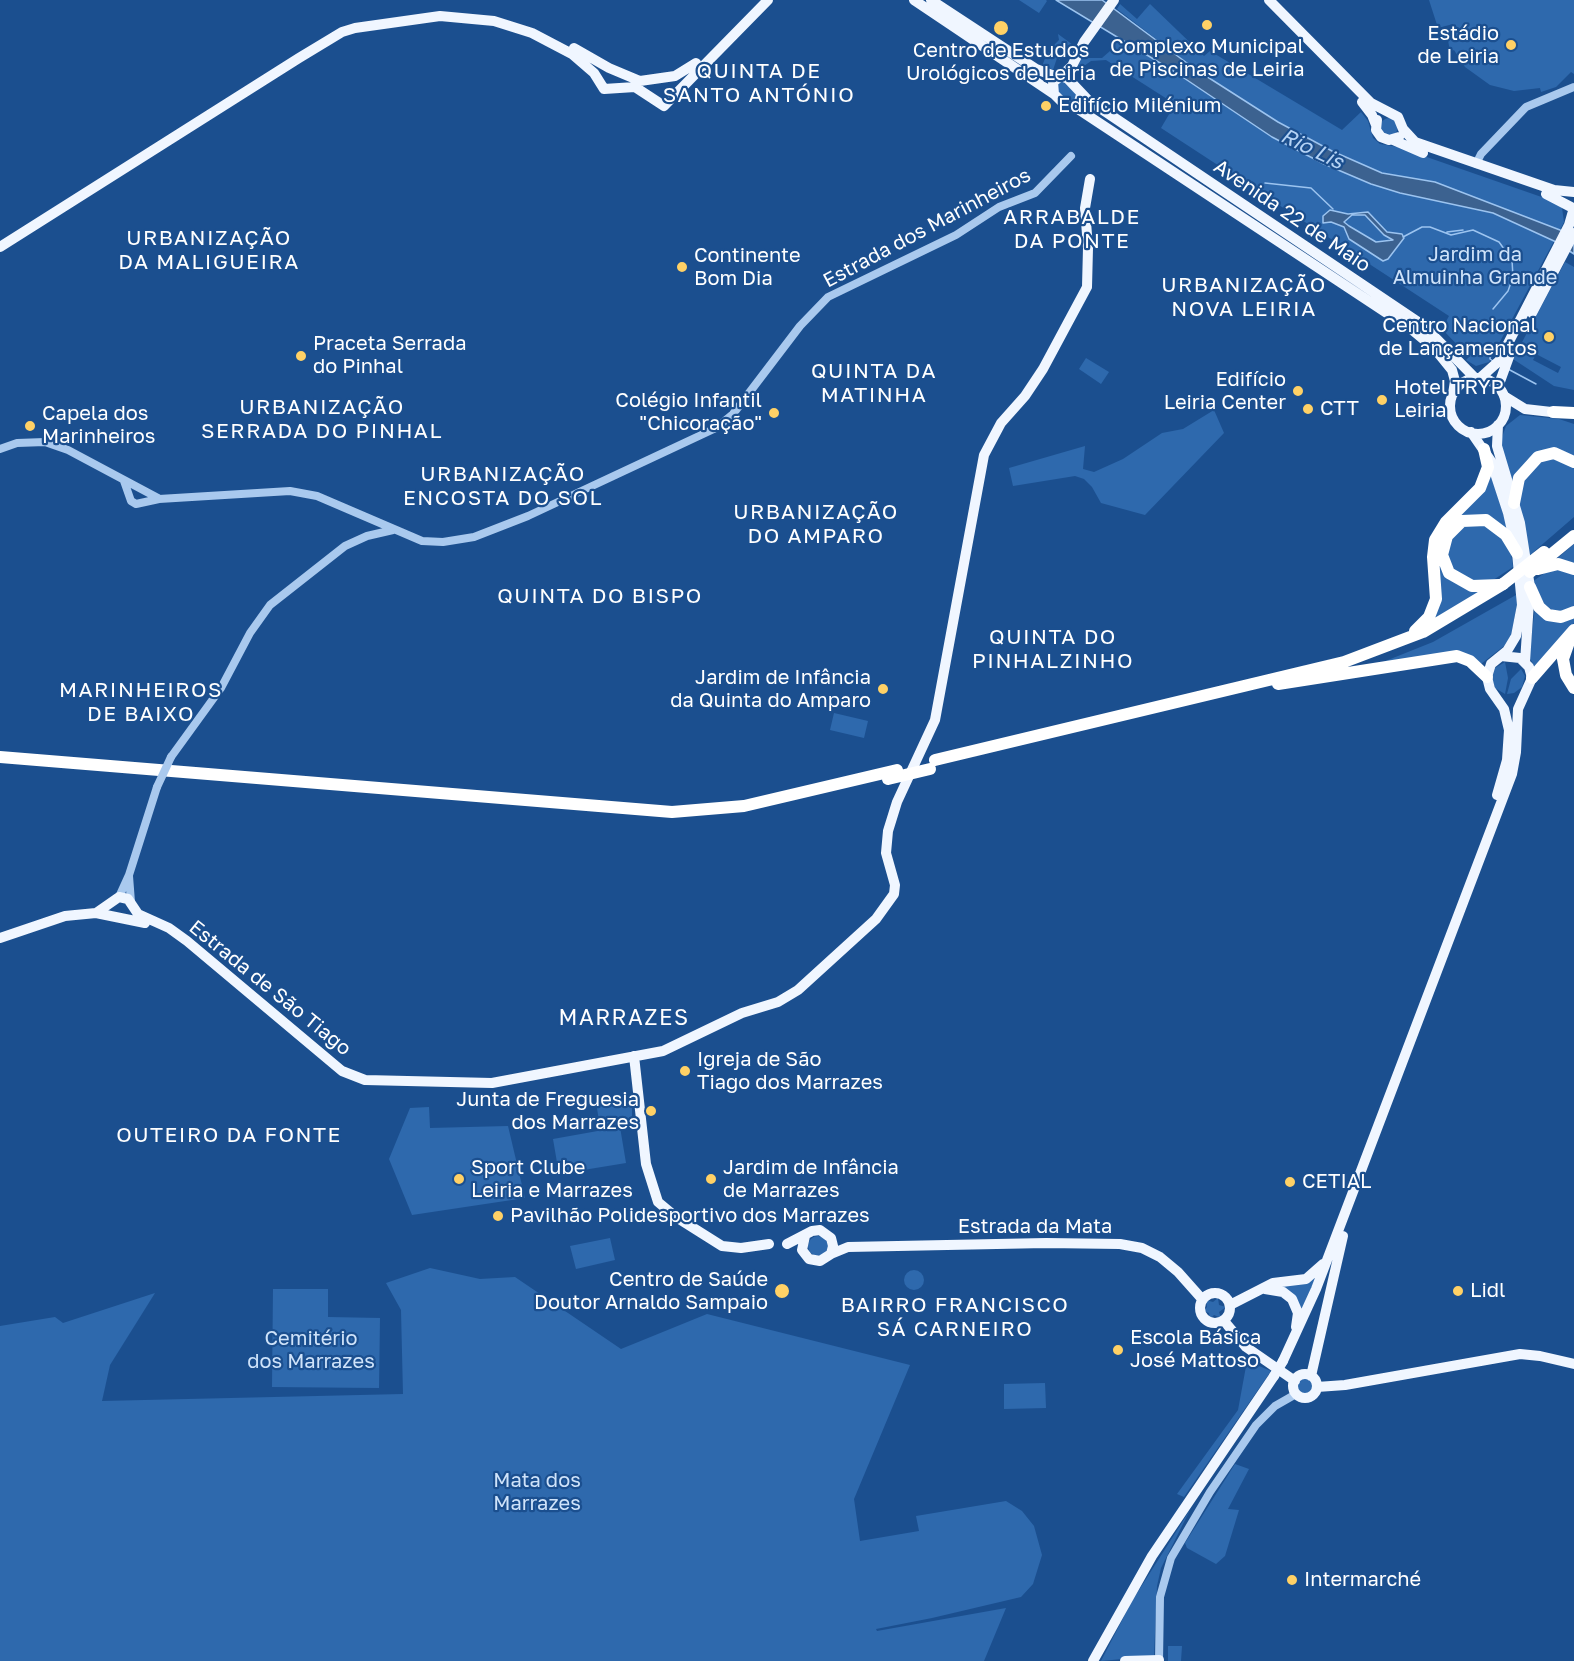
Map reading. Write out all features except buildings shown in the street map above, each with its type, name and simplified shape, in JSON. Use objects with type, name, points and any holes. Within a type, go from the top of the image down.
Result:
[{"type":"highway","points":[[1553,412],[1574,413]]},
{"type":"highway","points":[[1309,669],[1386,645],[1415,632],[1426,622],[1432,612],[1436,593],[1433,557],[1436,540],[1446,522],[1476,494],[1484,481],[1488,467],[1484,449]]},
{"type":"highway","points":[[1514,503],[1519,478],[1538,457],[1554,453],[1574,462]]},
{"type":"highway","points":[[1501,590],[1479,587],[1457,579],[1443,561],[1443,547],[1447,536],[1462,521],[1486,520],[1506,535],[1517,553]]},
{"type":"highway","points":[[0,762],[681,818],[744,813],[888,780],[933,764],[1344,662],[1407,639],[1501,590],[1543,557],[1573,529]]},
{"type":"highway","points":[[1530,572],[1543,557]]},
{"type":"highway","points":[[0,757],[672,812],[711,811],[754,804],[897,770],[933,764],[1335,669],[1404,646],[1530,572],[1558,564],[1574,569]]},
{"type":"highway","points":[[1530,587],[1539,607],[1548,615],[1561,617],[1574,612]]},
{"type":"highway","points":[[1532,678],[1574,631]]},
{"type":"highway","points":[[1574,631],[1563,659],[1566,675],[1574,688]]},
{"type":"highway","points":[[1286,682],[1305,681],[1457,656],[1470,661],[1487,677]]},
{"type":"main road","points":[[0,239],[320,39],[352,22],[431,9],[476,10],[526,25],[609,68],[640,81],[678,75],[699,61],[760,0]]},
{"type":"main road","points":[[609,68],[602,70],[598,77],[599,84],[604,89],[635,87],[644,91],[661,106],[670,103],[677,90],[768,0]]},
{"type":"main road","points":[[914,0],[1054,94],[1067,107],[1075,107],[1080,103],[1081,94],[1073,83],[1036,69],[931,0]]},
{"type":"main road","points":[[1054,94],[1052,84],[1072,66],[1092,31],[1114,0]]},
{"type":"main road","points":[[1260,0],[1366,107],[1380,137],[1557,198],[1572,213]]},
{"type":"main road","points":[[1093,1661],[1152,1556],[1274,1376],[1294,1339],[1328,1260],[1479,856],[1512,774],[1516,752],[1518,709],[1532,678],[1525,662],[1530,587],[1522,537],[1497,446],[1501,421],[1501,392],[1496,371],[1572,213],[1574,193],[1554,190],[1423,146],[1403,129],[1398,117],[1371,103],[1269,0]]},
{"type":"main road","points":[[0,247],[299,58],[342,32],[356,28],[440,16],[478,17],[546,40],[580,60],[598,77]]},
{"type":"main road","points":[[1072,66],[1073,83]]},
{"type":"main road","points":[[664,79],[674,84],[677,90]]},
{"type":"main road","name":"Avenida 22 de Maio","points":[[1081,94],[1424,326],[1477,378]]},
{"type":"main road","name":"Avenida 22 de Maio","points":[[1075,107],[1411,329],[1435,350],[1452,370],[1455,381],[1453,394]]},
{"type":"main road","points":[[1376,125],[1380,117],[1388,113]]},
{"type":"main road","points":[[1393,140],[1400,136],[1403,129]]},
{"type":"main road","name":"Estrada de São Tiago","points":[[131,904],[142,917],[171,931],[211,960],[342,1071],[355,1078],[492,1083],[634,1056],[667,1049],[716,1024],[788,996],[805,985],[876,919],[894,894],[895,888],[886,853],[890,823],[935,720],[986,452],[999,427],[1025,396],[1043,369],[1087,287],[1088,248],[1085,208],[1090,179]]},
{"type":"main road","points":[[1525,409],[1483,433],[1461,428],[1453,419],[1450,405],[1453,394],[1464,382],[1496,371],[1574,233]]},
{"type":"main road","points":[[1477,378],[1525,409],[1553,412],[1574,419]]},
{"type":"main road","points":[[1471,432],[1484,449],[1498,481],[1517,553],[1521,621],[1514,641],[1491,664],[1487,677],[1490,689],[1497,696],[1506,715],[1508,750],[1479,856]]},
{"type":"main road","points":[[1501,656],[1514,656],[1525,662]]},
{"type":"main road","points":[[1497,696],[1513,699],[1525,693]]},
{"type":"main road","points":[[96,914],[116,900],[125,897],[131,904],[131,912],[120,917],[112,908],[116,900]]},
{"type":"main road","name":"Estrada de São Tiago","points":[[0,938],[58,917],[96,914],[120,917],[171,931]]},
{"type":"main road","points":[[634,1056],[646,1164],[653,1192],[664,1209],[704,1234],[730,1241],[788,1244],[802,1250],[808,1259],[816,1262],[825,1260],[831,1254],[833,1246],[831,1238],[820,1230],[812,1231],[788,1244]]},
{"type":"main road","points":[[1317,1387],[1311,1376],[1313,1356],[1343,1233],[1343,1218]]},
{"type":"main road","points":[[802,1250],[805,1236]]},
{"type":"main road","name":"Estrada da Mata","points":[[831,1238],[848,1247]]},
{"type":"main road","name":"Estrada da Mata","points":[[831,1254],[848,1247],[1046,1243],[1120,1244],[1142,1248],[1160,1257],[1202,1299]]},
{"type":"main road","points":[[1230,1305],[1273,1283],[1306,1279],[1328,1260]]},
{"type":"main road","points":[[1264,1289],[1283,1292],[1294,1302],[1298,1317],[1294,1339]]},
{"type":"main road","points":[[1218,1293],[1226,1298],[1230,1305],[1230,1312],[1224,1321],[1215,1324],[1205,1320],[1199,1310],[1202,1299],[1208,1294],[1218,1293]]},
{"type":"main road","points":[[1224,1321],[1246,1347],[1295,1381]]},
{"type":"main road","points":[[1295,1381],[1296,1394],[1308,1398],[1317,1387],[1419,1372],[1448,1364],[1524,1354],[1574,1364]]},
{"type":"main road","points":[[1295,1381],[1302,1375],[1311,1376]]},
{"type":"main road","points":[[1125,1661],[1159,1660]]},
{"type":"street","points":[[1476,164],[1481,153],[1522,109],[1574,87]]},
{"type":"street","name":"Estrada dos Marinheiros","points":[[142,503],[159,499],[290,491],[317,496],[393,530],[429,542],[474,537],[528,516],[708,432],[730,418],[807,317],[828,297],[956,235],[999,207],[1039,191],[1071,156]]},
{"type":"street","points":[[1,447],[17,443],[45,442],[76,455],[140,491],[159,499]]},
{"type":"street","points":[[124,481],[133,503],[142,503],[145,497],[140,491]]},
{"type":"street","points":[[130,494],[140,491]]},
{"type":"street","points":[[367,536],[375,522]]},
{"type":"street","points":[[116,900],[129,875],[157,787],[171,758],[200,714],[221,688],[260,616],[336,552],[367,536],[393,530]]},
{"type":"street","points":[[129,875],[131,904]]},
{"type":"street","points":[[1159,1660],[1160,1597],[1171,1558],[1205,1500],[1256,1425],[1275,1406],[1296,1394]]},
{"type":"green space","points":[[1019,0],[1046,0],[1047,1],[1039,13]]},
{"type":"green space","name":"Estádio de Leiria","points":[[1429,0],[1574,0],[1574,74],[1571,72],[1556,87],[1541,92],[1540,88],[1514,91],[1490,85],[1465,67],[1454,50],[1450,52],[1448,40],[1455,35],[1453,24],[1438,28]]},
{"type":"green space","points":[[1120,4],[1137,19],[1150,4],[1204,56],[1210,51],[1342,130],[1361,112],[1368,121],[1373,138],[1380,144],[1398,147],[1553,201],[1562,208],[1564,222],[1560,230],[1435,182],[1382,173],[1332,151],[1278,122],[1195,69],[1117,9]]},
{"type":"green space","points":[[1058,34],[1073,45],[1065,57],[1061,48],[1059,50],[1053,46],[1059,40]]},
{"type":"green space","name":"Jardim da Almuinha Grande","points":[[1116,38],[1175,72],[1272,137],[1324,164],[1371,184],[1400,193],[1493,213],[1554,241],[1489,362],[1476,366],[1466,360],[1469,357],[1442,329],[1449,316],[1161,128],[1175,104],[1106,60],[1091,61],[1077,71],[1082,54],[1089,58],[1102,58],[1110,51]]},
{"type":"green space","points":[[1053,48],[1059,53],[1060,60],[1057,58],[1053,70],[1043,64],[1046,55]]},
{"type":"green space","points":[[1061,80],[1077,94],[1073,104],[1061,98],[1055,85]]},
{"type":"green space","points":[[1389,118],[1395,121],[1398,127],[1395,133],[1389,136],[1383,133],[1380,127],[1383,121]]},
{"type":"green space","name":"Centro Nacional de Lançamentos","points":[[1565,262],[1574,267],[1574,390],[1554,386],[1513,359]],"holes":[[[1536,354],[1561,367],[1558,373],[1533,360]]]},
{"type":"green space","points":[[1086,358],[1109,372],[1101,384],[1079,369]]},
{"type":"green space","points":[[1214,410],[1224,433],[1145,515],[1101,503],[1092,487],[1084,479],[1075,476],[1013,486],[1009,468],[1085,446],[1083,469],[1094,472],[1123,459],[1162,433],[1183,429]]},
{"type":"green space","points":[[1520,415],[1559,419],[1574,424],[1574,458],[1528,459],[1518,472],[1513,486],[1500,443],[1506,426]]},
{"type":"green space","points":[[1550,458],[1574,467],[1574,517],[1530,555],[1519,508],[1521,483],[1528,469]]},
{"type":"green space","points":[[1490,472],[1509,533],[1499,523],[1457,521],[1440,560],[1483,590],[1431,622],[1436,550]]},
{"type":"green space","points":[[1472,521],[1500,532],[1511,553],[1513,567],[1487,584],[1461,578],[1447,561],[1450,537]]},
{"type":"green space","points":[[1574,544],[1574,566],[1553,562]]},
{"type":"green space","points":[[1559,568],[1574,574],[1574,607],[1567,612],[1545,609],[1532,582],[1546,572]]},
{"type":"green space","points":[[1516,595],[1517,604],[1511,636],[1504,646],[1481,664],[1473,657],[1383,662],[1433,642]]},
{"type":"green space","points":[[1535,607],[1574,616],[1574,623],[1535,667],[1529,657]]},
{"type":"green space","points":[[1505,662],[1508,678],[1505,694],[1495,688],[1492,678],[1495,668]]},
{"type":"green space","points":[[1521,669],[1525,676],[1522,687],[1514,693],[1507,694],[1511,679]]},
{"type":"green space","points":[[834,713],[868,721],[864,738],[830,730]]},
{"type":"green space","points":[[632,1096],[632,1122],[600,1127],[596,1102]]},
{"type":"green space","name":"Sport Clube Leiria e Marrazes","points":[[429,1107],[430,1128],[508,1126],[525,1198],[412,1215],[389,1159],[410,1108]]},
{"type":"green space","points":[[620,1127],[626,1163],[559,1174],[553,1139]]},
{"type":"green space","points":[[818,1236],[825,1239],[828,1246],[825,1253],[818,1256],[811,1253],[808,1246],[811,1239]]},
{"type":"green space","points":[[610,1238],[615,1260],[576,1269],[570,1246]]},
{"type":"green space","name":"Mata dos Marrazes","points":[[430,1268],[480,1279],[515,1277],[621,1349],[707,1314],[910,1365],[854,1499],[860,1541],[919,1531],[916,1516],[1006,1501],[1022,1511],[1034,1526],[1042,1555],[1033,1584],[1021,1597],[876,1629],[877,1631],[1006,1608],[984,1661],[0,1661],[0,1326],[55,1317],[63,1323],[155,1293],[110,1365],[102,1401],[403,1394],[401,1310],[386,1283]]},
{"type":"green space","points":[[914,1270],[921,1273],[924,1280],[921,1287],[914,1290],[907,1287],[904,1280],[907,1273]]},
{"type":"green space","points":[[1315,1278],[1302,1313],[1276,1286]]},
{"type":"green space","name":"Cemitério dos Marrazes","points":[[273,1289],[328,1289],[328,1317],[380,1318],[379,1388],[272,1387]]},
{"type":"green space","points":[[1218,1298],[1219,1305],[1226,1307],[1219,1312],[1221,1318],[1214,1315],[1210,1319],[1209,1313],[1203,1311],[1207,1307],[1206,1300],[1213,1302]]},
{"type":"green space","points":[[1247,1361],[1271,1371],[1184,1497],[1177,1494],[1238,1410]]},
{"type":"green space","points":[[1305,1378],[1311,1380],[1313,1386],[1311,1392],[1305,1394],[1299,1392],[1297,1386],[1299,1380]]},
{"type":"green space","points":[[1045,1383],[1046,1408],[1004,1409],[1004,1384]]},
{"type":"green space","points":[[1235,1464],[1249,1469],[1228,1509],[1239,1510],[1225,1556],[1216,1564],[1187,1548],[1185,1543]]},
{"type":"green space","points":[[1190,1510],[1161,1568],[1157,1586],[1154,1656],[1101,1661],[1132,1601]]},
{"type":"green space","points":[[1168,1646],[1182,1646],[1181,1661],[1168,1661]]},
{"type":"water","name":"Rio Lis","points":[[1056,0],[1102,0],[1195,69],[1278,122],[1332,151],[1382,173],[1435,182],[1560,230],[1574,237],[1574,254],[1554,241],[1493,213],[1400,193],[1371,184],[1324,164],[1272,137],[1175,72]]},
{"type":"water","points":[[1330,210],[1348,214],[1368,212],[1387,232],[1402,234],[1404,238],[1388,259],[1383,261],[1349,239],[1344,227],[1331,222],[1323,223],[1323,216]],"holes":[[[1352,215],[1365,215],[1384,235],[1393,240],[1376,242],[1344,222]]]},
{"type":"waterway","points":[[1265,183],[1311,188],[1333,209]]},
{"type":"waterway","points":[[1403,237],[1422,227],[1430,227],[1451,235],[1473,230],[1499,242],[1512,260],[1513,277],[1508,291],[1493,309]]},
{"type":"waterway","points":[[1447,232],[1463,230]]},
{"type":"waterway","points":[[1490,352],[1490,359],[1493,361]]},
{"type":"waterway","points":[[1508,369],[1536,384]]},
{"type":"place","name":"Complexo Municipal de Piscinas de Leiria","points":[[1207,25]]},
{"type":"place","name":"Centro de Estudos Urológicos de Leiria","points":[[1001,28]]},
{"type":"place","name":"Estádio de Leiria","points":[[1511,45]]},
{"type":"place","name":"Edifício Milénium","points":[[1046,106]]},
{"type":"place","name":"Continente Bom Dia","points":[[682,267]]},
{"type":"place","name":"Centro Nacional de Lançamentos","points":[[1549,337]]},
{"type":"place","name":"Praceta Serrada do Pinhal","points":[[301,356]]},
{"type":"place","name":"Edifício Leiria Center","points":[[1298,391]]},
{"type":"place","name":"Hotel TRYP Leiria","points":[[1382,400]]},
{"type":"place","name":"CTT","points":[[1308,409]]},
{"type":"place","name":"Colégio Infantil \"Chicoração\"","points":[[774,413]]},
{"type":"place","name":"Capela dos Marinheiros","points":[[30,426]]},
{"type":"place","name":"Jardim de Infância da Quinta do Amparo","points":[[883,689]]},
{"type":"place","name":"Igreja de São Tiago dos Marrazes","points":[[685,1071]]},
{"type":"place","name":"Junta de Freguesia dos Marrazes","points":[[651,1111]]},
{"type":"place","name":"Sport Clube Leiria e Marrazes","points":[[459,1179]]},
{"type":"place","name":"Jardim de Infância de Marrazes","points":[[711,1179]]},
{"type":"place","name":"CETIAL","points":[[1290,1182]]},
{"type":"place","name":"Pavilhão Polidesportivo dos Marrazes","points":[[498,1216]]},
{"type":"place","name":"Centro de Saúde Doutor Arnaldo Sampaio","points":[[782,1291]]},
{"type":"place","name":"Lidl","points":[[1458,1291]]},
{"type":"place","name":"Escola Básica José Mattoso","points":[[1118,1350]]},
{"type":"place","name":"Intermarché","points":[[1292,1580]]},
{"type":"district","name":"QUINTA DE SANTO ANTÓNIO","points":[[759,83]]},
{"type":"district","name":"ARRABALDE DA PONTE","points":[[1072,229]]},
{"type":"district","name":"URBANIZAÇÃO DA MALIGUEIRA","points":[[209,250]]},
{"type":"district","name":"URBANIZAÇÃO NOVA LEIRIA","points":[[1244,297]]},
{"type":"district","name":"QUINTA DA MATINHA","points":[[874,383]]},
{"type":"district","name":"URBANIZAÇÃO SERRADA DO PINHAL","points":[[322,419]]},
{"type":"district","name":"URBANIZAÇÃO ENCOSTA DO SOL","points":[[503,486]]},
{"type":"district","name":"URBANIZAÇÃO DO AMPARO","points":[[816,524]]},
{"type":"district","name":"QUINTA DO BISPO","points":[[600,596]]},
{"type":"district","name":"QUINTA DO PINHALZINHO","points":[[1053,649]]},
{"type":"district","name":"MARINHEIROS DE BAIXO","points":[[141,702]]},
{"type":"district","name":"MARRAZES","points":[[624,1018]]},
{"type":"district","name":"OUTEIRO DA FONTE","points":[[229,1135]]},
{"type":"district","name":"BAIRRO FRANCISCO SÁ CARNEIRO","points":[[955,1317]]}]
